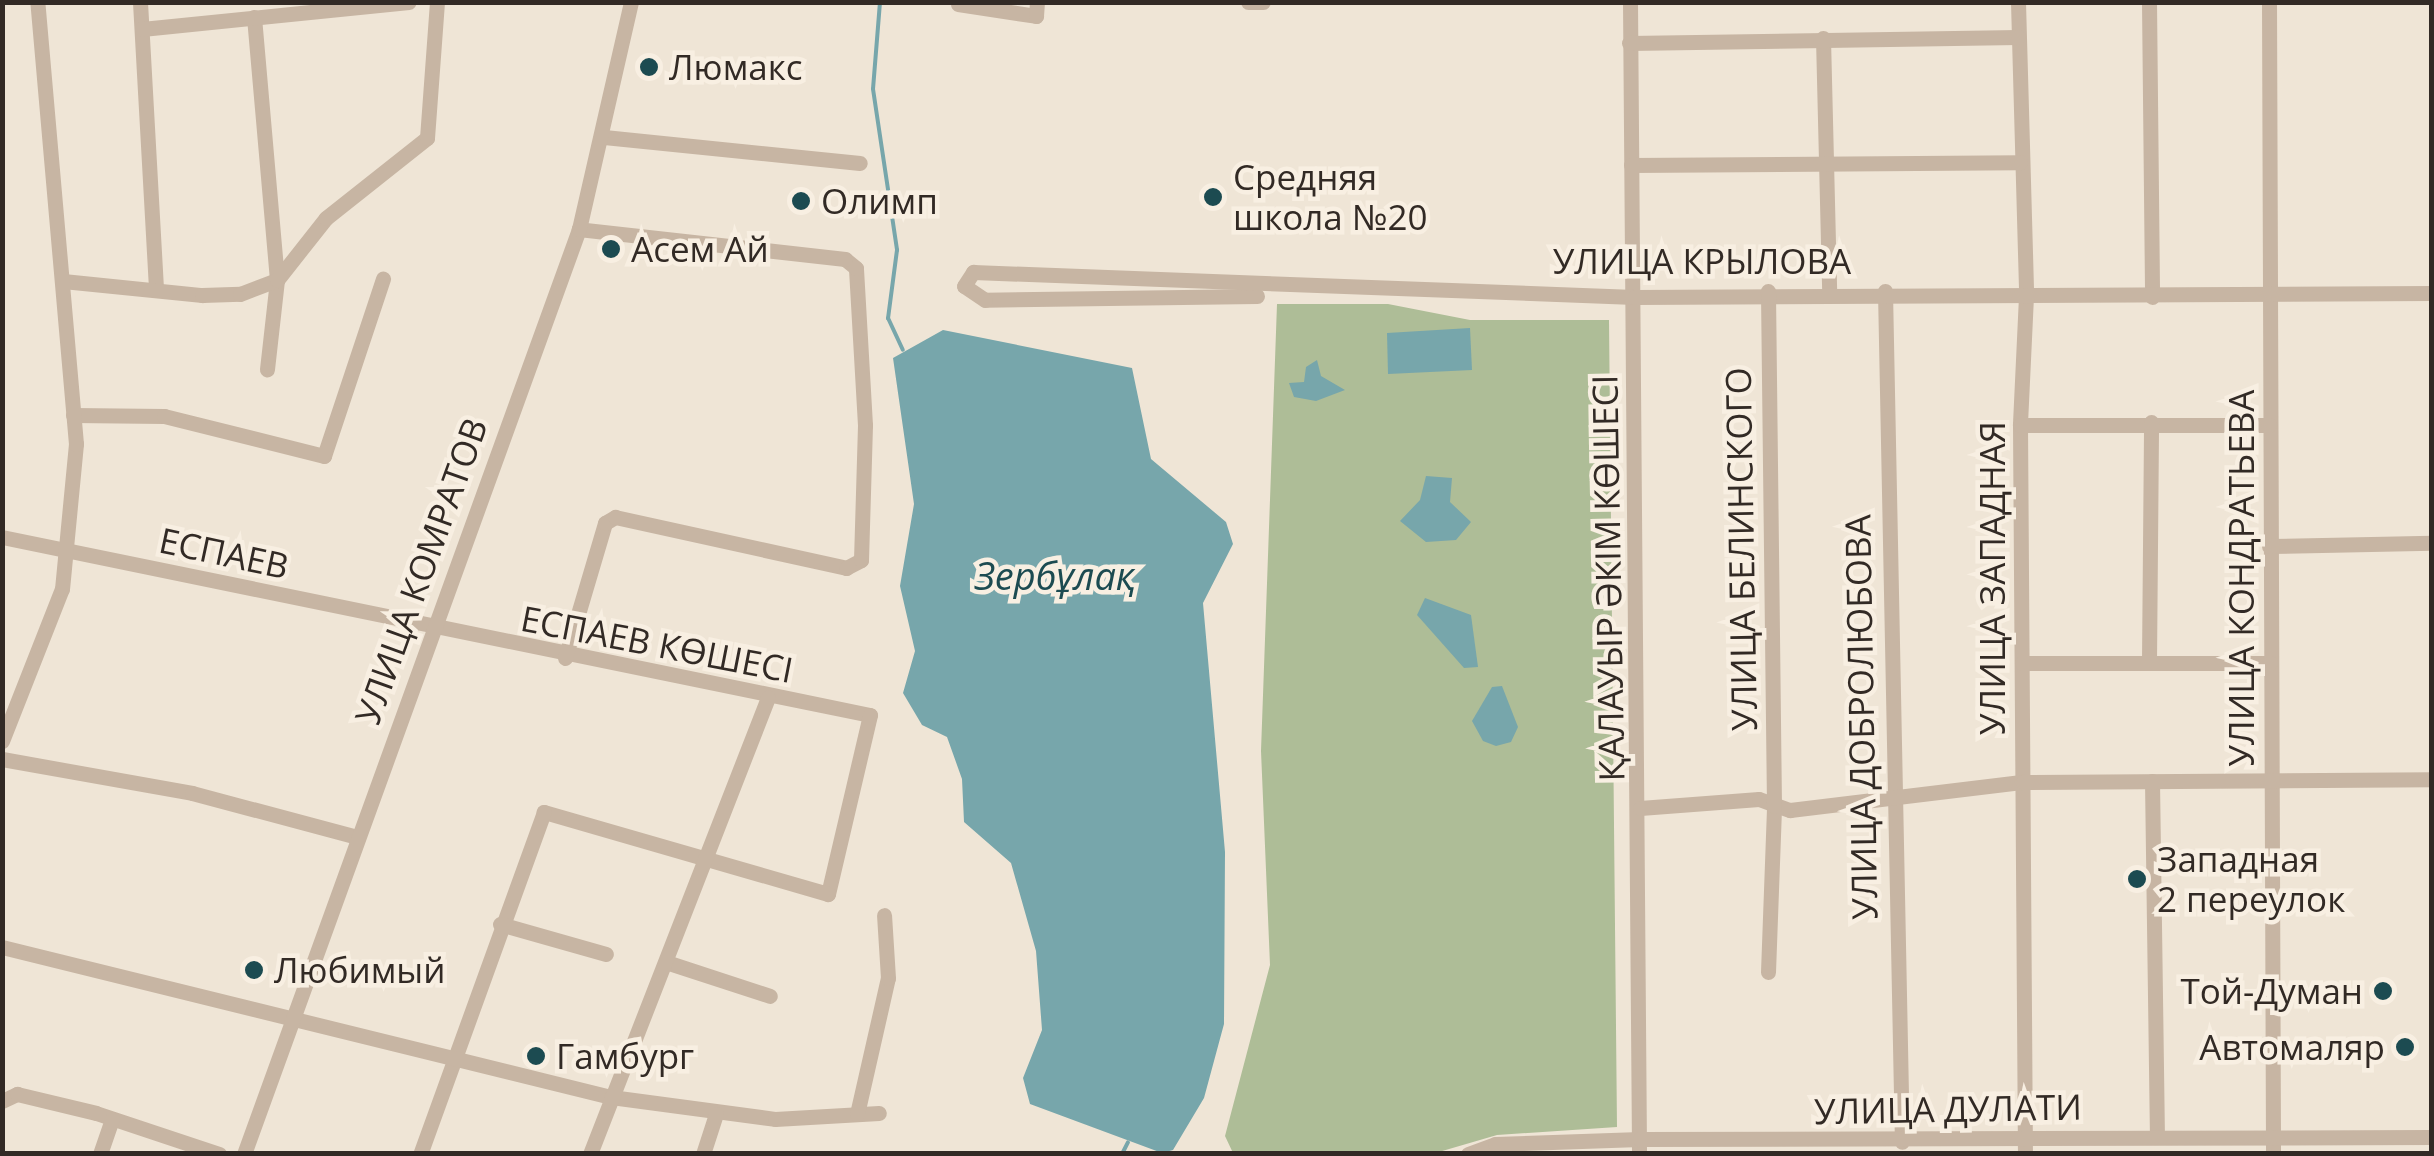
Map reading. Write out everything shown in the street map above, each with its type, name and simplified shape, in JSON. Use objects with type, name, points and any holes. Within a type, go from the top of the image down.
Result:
[{"type":"street","points":[[2,740],[70,551],[73,414],[37,2]]},
{"type":"street","points":[[140,2],[156,285]]},
{"type":"street","points":[[142,29],[409,2]]},
{"type":"street","points":[[63,281],[240,294],[277,280],[326,218],[426,138],[437,2]]},
{"type":"street","name":"УЛИЦА КОМРАТОВ","points":[[244,1154],[354,836],[580,229],[604,137],[630,2]]},
{"type":"street","points":[[958,4],[1036,16],[1037,2]]},
{"type":"street","points":[[1248,2],[1263,2]]},
{"type":"street","name":"ҚАЛАУЫР ӘКІМ КӨШЕСІ","points":[[1630,2],[1640,1146]]},
{"type":"street","name":"УЛИЦА ЗАПАДНАЯ","points":[[2018,2],[2026,296],[2020,425],[2025,1145]]},
{"type":"street","points":[[2149,2],[2152,297]]},
{"type":"street","name":"УЛИЦА КОНДРАТЬЕВА","points":[[2269,2],[2274,296],[2268,425],[2273,1147]]},
{"type":"street","points":[[254,17],[277,280],[268,369]]},
{"type":"street","points":[[1630,44],[2018,37]]},
{"type":"street","points":[[1824,38],[1829,290]]},
{"type":"street","points":[[604,137],[860,163]]},
{"type":"street","points":[[1631,165],[2020,162]]},
{"type":"street","points":[[565,658],[604,523],[615,518],[846,568],[861,560],[865,425],[856,268],[845,259],[580,229]]},
{"type":"street","name":"УЛИЦА КРЫЛОВА","points":[[1257,296],[985,300],[964,286],[973,272],[1635,296],[1829,290],[2152,297],[2432,293]]},
{"type":"street","points":[[73,414],[164,416],[324,456],[383,279]]},
{"type":"street","name":"УЛИЦА БЕЛИНСКОГО","points":[[1768,291],[1774,806],[1768,972]]},
{"type":"street","name":"УЛИЦА ДОБРОЛЮБОВА","points":[[1885,291],[1890,792],[1902,1142]]},
{"type":"street","points":[[2149,661],[2151,422]]},
{"type":"street","points":[[2020,425],[2268,425]]},
{"type":"street","name":"ЕСПАЕВ","points":[[2,536],[434,628]]},
{"type":"street","points":[[2269,546],[2432,543]]},
{"type":"street","name":"ЕСПАЕВ КӨШЕСІ","points":[[434,628],[565,658],[870,715],[828,894],[707,858]]},
{"type":"street","points":[[2022,663],[2270,663]]},
{"type":"street","points":[[590,1154],[669,963],[768,698]]},
{"type":"street","points":[[2,759],[192,792],[354,836]]},
{"type":"street","points":[[1640,808],[1746,799],[1804,809],[1890,792],[2023,782],[2272,783],[2432,778]]},
{"type":"street","points":[[2152,781],[2156,1137]]},
{"type":"street","points":[[420,1154],[537,820],[555,811],[707,858]]},
{"type":"street","points":[[858,1114],[888,978],[884,915]]},
{"type":"street","points":[[500,924],[606,954]]},
{"type":"street","points":[[2,947],[610,1098],[716,1114],[879,1114]]},
{"type":"street","points":[[669,963],[770,996]]},
{"type":"street","points":[[2,1102],[17,1094],[219,1154]]},
{"type":"street","points":[[703,1154],[716,1114]]},
{"type":"street","points":[[100,1154],[112,1120]]},
{"type":"street","name":"УЛИЦА ДУЛАТИ","points":[[1468,1154],[1495,1144],[1554,1148],[1902,1142],[2025,1145],[2156,1137],[2273,1147],[2432,1137]]},
{"type":"green space","points":[[1277,304],[1388,304],[1470,320],[1609,320],[1617,1127],[1497,1135],[1432,1154],[1233,1153],[1225,1136],[1270,965],[1261,751]]},
{"type":"water","points":[[1470,328],[1472,370],[1388,374],[1387,333]]},
{"type":"water","name":"Зербұлақ","points":[[943,330],[1132,368],[1151,459],[1226,522],[1233,544],[1203,603],[1225,852],[1224,1024],[1204,1098],[1173,1150],[1162,1153],[1030,1104],[1023,1078],[1042,1030],[1036,951],[1011,863],[964,822],[962,779],[947,737],[922,725],[903,693],[915,651],[900,586],[914,504],[893,358]]},
{"type":"water","points":[[1317,360],[1321,376],[1345,390],[1316,401],[1294,397],[1289,383],[1304,382],[1306,367]]},
{"type":"water","points":[[1426,476],[1452,478],[1450,502],[1471,522],[1456,540],[1426,542],[1400,521],[1420,500]]},
{"type":"water","points":[[1425,598],[1471,615],[1478,667],[1464,668],[1417,615]]},
{"type":"water","points":[[1502,686],[1518,727],[1511,742],[1496,746],[1483,741],[1472,721],[1492,687]]},
{"type":"waterway","points":[[880,2],[873,89],[897,250],[888,318],[903,350]]},
{"type":"waterway","points":[[1122,1154],[1128,1142]]},
{"type":"place","name":"Люмакс","points":[[649,67]]},
{"type":"place","name":"Средняя школа №20","points":[[1213,197]]},
{"type":"place","name":"Олимп","points":[[801,201]]},
{"type":"place","name":"Асем Ай","points":[[611,249]]},
{"type":"place","name":"Западная 2 переулок","points":[[2137,879]]},
{"type":"place","name":"Любимый","points":[[254,970]]},
{"type":"place","name":"Той-Думан","points":[[2383,991]]},
{"type":"place","name":"Автомаляр","points":[[2405,1047]]},
{"type":"place","name":"Гамбург","points":[[536,1056]]}]
